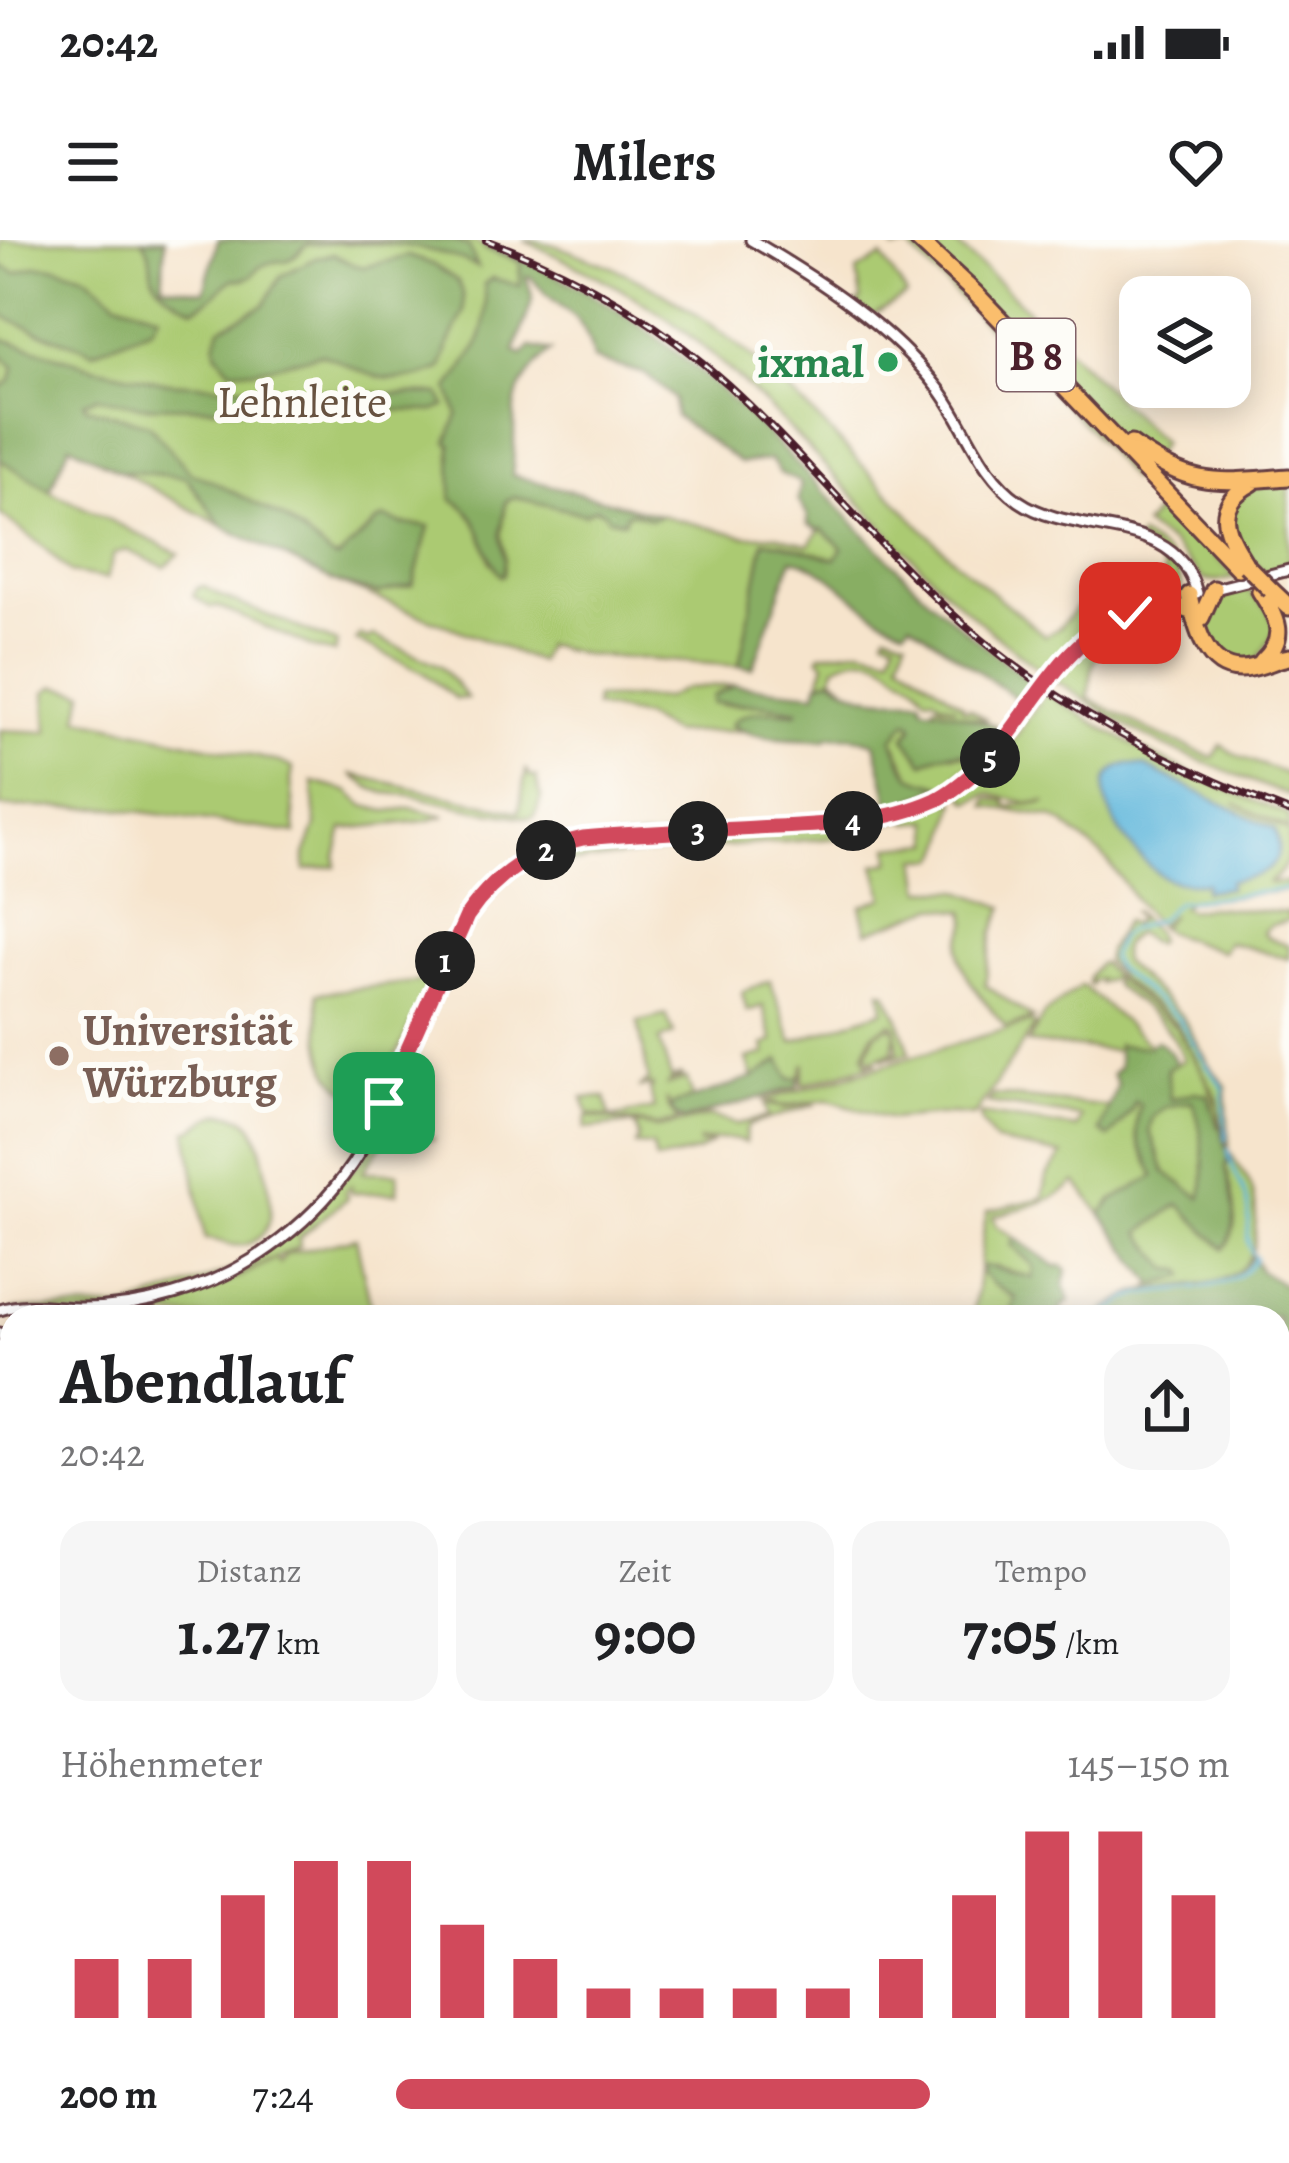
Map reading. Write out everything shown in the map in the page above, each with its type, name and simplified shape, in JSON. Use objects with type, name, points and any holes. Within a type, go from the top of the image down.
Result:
[{"type":"highway","name":"B 8","points":[[917,240],[975,292],[1289,620]]},
{"type":"highway","name":"B 8","points":[[931,240],[1131,444],[1242,567]]},
{"type":"highway","points":[[1131,444],[1155,462],[1192,478],[1212,482],[1289,477]]},
{"type":"highway","points":[[1242,567],[1228,534],[1226,511],[1240,490],[1259,480]]},
{"type":"highway","name":"B 8","points":[[1265,591],[1289,607]]},
{"type":"highway","points":[[1256,667],[1278,637],[1277,620],[1265,591]]},
{"type":"highway","points":[[1162,602],[1185,608],[1200,596]]},
{"type":"highway","points":[[1200,596],[1203,638],[1223,666],[1245,669],[1289,657]]},
{"type":"street","points":[[751,240],[873,322],[915,362],[947,400],[994,479],[1021,503],[1055,519],[1150,539],[1182,563],[1200,596]]},
{"type":"street","points":[[1182,563],[1200,596]]},
{"type":"street","points":[[1200,596],[1289,570]]},
{"type":"street","points":[[121,1305],[171,1295],[244,1264],[300,1224],[334,1188],[370,1134],[467,916],[496,880],[528,858],[583,838],[864,820],[898,813],[946,794],[997,750],[1054,669],[1078,644],[1110,621],[1162,602]]},
{"type":"green space","name":"Lehnleite","points":[[0,240],[165,240],[162,286],[205,293],[219,240],[471,240],[520,262],[520,287],[451,444],[453,499],[473,518],[491,563],[505,559],[501,535],[506,501],[514,497],[585,514],[596,508],[608,518],[623,521],[633,512],[652,519],[660,515],[744,536],[776,535],[809,545],[821,528],[842,548],[836,559],[764,541],[739,666],[585,655],[545,645],[539,662],[333,581],[70,444],[50,491],[179,554],[165,567],[126,550],[114,554],[106,579],[71,573],[0,514]]},
{"type":"green space","points":[[142,240],[165,240],[162,285],[204,291],[218,240],[451,240],[469,246],[477,267],[437,252],[393,244],[306,245],[288,260],[269,263],[250,277],[233,280],[194,308],[157,283]]},
{"type":"green space","points":[[524,240],[563,248],[639,280],[735,343],[820,421],[952,558],[1045,636],[1059,628],[1090,592],[1165,575],[1156,555],[1137,542],[1140,536],[1173,562],[1181,587],[1104,620],[1045,674],[946,591],[786,425],[684,331],[627,293]]},
{"type":"green space","points":[[888,240],[951,240],[1000,283],[1119,401],[1119,408],[1127,408],[1162,443],[1138,479],[1130,479],[1089,429],[909,247],[895,250]]},
{"type":"green space","points":[[485,249],[554,274],[615,308],[722,391],[932,601],[1037,686],[1027,706],[910,622],[905,628],[884,619],[827,575],[792,559],[753,668],[739,666],[764,541],[836,559],[842,548],[822,529],[808,524],[798,500],[801,483],[780,473],[771,460],[740,463],[675,416],[674,398],[645,374],[593,359],[576,319],[526,276],[531,302],[515,352],[523,355],[531,347],[551,351],[518,395],[512,475],[660,515],[652,519],[633,512],[624,521],[608,518],[596,508],[585,514],[514,497],[506,501],[501,576],[477,524],[452,499],[451,444],[447,442],[458,415],[449,389],[484,329],[484,284],[492,278],[520,286],[520,262]]},
{"type":"green space","points":[[333,254],[364,267],[408,256],[458,281],[464,312],[442,369],[388,379],[320,354],[255,370],[230,369],[217,354],[221,327],[264,305],[281,276]]},
{"type":"green space","points":[[882,257],[907,295],[872,316],[856,304],[861,300],[857,271]]},
{"type":"green space","points":[[3,266],[16,273],[37,266],[58,267],[87,276],[117,301],[159,314],[152,328],[92,352],[0,314]]},
{"type":"green space","points":[[0,338],[93,367],[163,382],[440,394],[446,406],[434,411],[141,406],[98,397],[84,402],[86,407],[148,424],[191,473],[285,519],[331,556],[338,558],[385,518],[429,526],[413,585],[378,594],[333,581],[222,526],[186,477],[120,471],[70,444],[50,490],[0,460],[0,388],[11,380],[14,367],[0,355]]},
{"type":"green space","points":[[1289,481],[1289,567],[1265,574],[1233,541],[1230,506],[1249,488]]},
{"type":"green space","points":[[1163,504],[1237,578],[1204,580],[1171,544],[1144,526]]},
{"type":"green space","points":[[204,586],[337,643],[335,653],[210,607],[193,596]]},
{"type":"green space","points":[[1247,589],[1268,610],[1276,630],[1256,662],[1230,665],[1205,637],[1204,615],[1219,597]]},
{"type":"green space","points":[[887,631],[907,638],[900,659],[962,708],[986,719],[933,708],[935,704],[956,707],[927,697],[914,682],[876,659],[860,657],[835,666],[833,676],[848,690],[832,679],[819,682],[825,663],[821,654],[861,648],[891,655],[896,640],[885,636]]},
{"type":"green space","points":[[1107,633],[1115,642],[1095,660],[1088,698],[1213,758],[1221,745],[1289,775],[1289,796],[1166,747],[1054,680]]},
{"type":"green space","points":[[360,635],[373,636],[441,666],[467,698],[456,699],[424,673],[356,640]]},
{"type":"green space","points":[[832,678],[864,694],[921,699],[924,707],[997,726],[981,753],[954,752],[924,763],[905,738],[913,727],[906,722],[893,739],[903,765],[913,777],[942,786],[891,809],[875,743],[852,736],[826,740],[751,734],[731,724],[753,713],[798,710],[712,703],[713,696],[735,685],[816,693],[819,682]]},
{"type":"green space","points":[[735,685],[713,696],[721,705],[759,704],[798,713],[753,713],[731,725],[738,731],[672,733],[643,717],[595,707],[595,698],[665,698],[686,688]]},
{"type":"green space","points":[[55,686],[84,692],[79,718],[293,768],[296,833],[113,808],[0,807],[0,730],[48,732],[46,692]]},
{"type":"green space","points":[[1046,692],[1164,760],[1289,815],[1289,829],[1234,803],[1289,831],[1286,862],[1267,883],[1289,882],[1289,890],[1188,901],[1182,907],[1189,911],[1210,907],[1289,913],[1289,920],[1263,932],[1289,945],[1289,959],[1228,942],[1222,952],[1166,932],[1160,927],[1171,915],[1158,926],[1105,858],[1065,824],[986,806],[988,799],[1006,801],[1011,807],[1047,802],[988,794],[970,802],[964,797],[966,788],[1011,743]]},
{"type":"green space","points":[[906,722],[912,722],[906,734],[925,763],[942,754],[979,755],[943,789],[911,776],[893,739]]},
{"type":"green space","points":[[526,771],[536,777],[541,798],[530,818],[385,793],[350,774],[519,812]]},
{"type":"green space","points":[[313,782],[348,791],[365,806],[386,811],[412,808],[445,816],[343,829],[336,866],[305,870],[305,855],[316,826]]},
{"type":"green space","points":[[956,801],[942,852],[937,859],[918,859],[923,890],[958,890],[1004,907],[993,933],[985,985],[1033,1018],[1006,1028],[977,991],[960,959],[965,911],[935,907],[867,932],[861,906],[884,897],[875,865],[891,862],[890,847],[932,843],[930,821],[847,826],[908,815]]},
{"type":"green space","points":[[828,828],[839,834],[837,838],[558,864],[552,855],[608,841]]},
{"type":"green space","points":[[1134,911],[1158,941],[1155,944],[1136,933],[1124,945],[1123,962],[1182,1016],[1226,1086],[1229,1145],[1217,1098],[1176,1023],[1121,980],[1106,961],[1125,921],[1131,925],[1138,919]]},
{"type":"green space","points":[[1102,963],[1175,1026],[1205,1077],[1221,1127],[1208,1095],[1170,1100],[1167,1069],[1184,1060],[1179,1047],[1155,1017],[1114,985],[1113,978],[1088,984]]},
{"type":"green space","points":[[431,980],[375,1103],[341,1087],[325,1062],[317,993]]},
{"type":"green space","points":[[770,981],[793,1042],[884,1010],[881,991],[886,992],[899,1019],[910,1053],[882,1059],[898,1051],[896,1026],[891,1023],[873,1033],[864,1054],[867,1062],[879,1062],[802,1085],[805,1063],[800,1077],[790,1079],[779,1061],[753,1078],[747,1059],[766,1054],[764,1045],[773,1041],[763,1006],[747,1011],[742,993]]},
{"type":"green space","points":[[1082,985],[1150,1045],[1118,1045],[1118,1051],[1028,1043],[1044,1014]]},
{"type":"green space","points":[[666,1015],[674,1034],[659,1040],[671,1078],[683,1077],[668,1085],[687,1079],[693,1097],[670,1106],[666,1099],[678,1121],[657,1126],[589,1114],[583,1098],[605,1097],[610,1117],[654,1109],[652,1085],[638,1088],[649,1081],[638,1022]]},
{"type":"green space","points":[[1031,1022],[1035,1025],[974,1116],[891,1119],[829,1100],[782,1106],[765,1100]]},
{"type":"green space","points":[[890,1026],[896,1031],[893,1051],[874,1059],[866,1057],[876,1033]]},
{"type":"green space","points":[[1157,1040],[1177,1064],[1167,1069],[1170,1099],[1195,1092],[1208,1095],[1228,1152],[1234,1209],[1233,1229],[1224,1249],[1179,1204],[1140,1232],[1169,1269],[1183,1270],[1186,1276],[1154,1285],[1101,1214],[1113,1200],[1155,1176],[1137,1134],[1140,1105],[1135,1102],[1109,1138],[1100,1131],[1117,1084],[1112,1074],[1119,1067],[1117,1045],[1147,1047]],"holes":[[[1192,1101],[1204,1163],[1201,1198],[1165,1172],[1149,1130],[1153,1117],[1166,1107]]]},
{"type":"green space","points":[[780,1060],[790,1079],[800,1077],[797,1087],[683,1120],[670,1106],[753,1078]]},
{"type":"green space","points":[[993,1095],[1111,1107],[1100,1131],[1109,1137],[1135,1101],[1140,1105],[1139,1142],[1156,1176],[1113,1200],[1101,1214],[1076,1182],[1047,1200],[993,1216],[997,1226],[1015,1238],[1011,1245],[1034,1266],[1033,1278],[995,1267],[993,1284],[1016,1299],[1013,1305],[974,1305],[987,1211],[1043,1198],[1047,1176],[1063,1155],[995,1142],[980,1114],[1077,1128],[1081,1117],[988,1103]]},
{"type":"green space","points":[[1192,1101],[1204,1149],[1202,1199],[1165,1172],[1149,1130],[1153,1117],[1166,1107]]},
{"type":"green space","points":[[765,1104],[787,1108],[814,1105],[749,1125],[745,1143],[699,1141],[713,1143],[697,1152],[656,1161],[652,1146],[636,1145],[636,1127],[630,1124],[585,1129],[587,1116],[658,1128],[710,1116],[737,1124],[768,1117]]},
{"type":"green space","points":[[225,1113],[245,1119],[255,1130],[269,1188],[268,1226],[259,1238],[244,1245],[205,1239],[187,1131]]},
{"type":"green space","points":[[394,1130],[435,1139],[385,1140],[363,1172],[398,1173],[397,1193],[351,1193],[351,1186],[345,1192],[347,1198],[299,1238],[300,1246],[199,1293],[135,1305],[250,1264],[360,1162],[377,1136]]},
{"type":"green space","points":[[1228,1148],[1254,1195],[1251,1254],[1243,1267],[1216,1282],[1148,1290],[1186,1275],[1183,1270],[1170,1270],[1139,1233],[1179,1204],[1224,1249],[1230,1240],[1235,1209],[1226,1167]]},
{"type":"green space","points":[[356,1238],[371,1305],[163,1305],[229,1282],[276,1258],[279,1263],[286,1254]]},
{"type":"green space","points":[[1015,1238],[1067,1270],[1064,1285],[1070,1301],[1065,1305],[1013,1305],[1016,1298],[993,1284],[981,1269],[985,1266],[1033,1278],[1034,1266],[1011,1244]]},
{"type":"green space","points":[[1253,1255],[1260,1271],[1289,1288],[1289,1305],[1114,1305],[1141,1292],[1206,1284],[1243,1267]]},
{"type":"water","points":[[1127,764],[1144,766],[1275,829],[1275,862],[1260,874],[1229,881],[1229,888],[1204,891],[1206,883],[1160,875],[1124,836],[1106,802],[1105,786],[1112,773]]},
{"type":"waterway","points":[[1226,1140],[1223,1087],[1178,1018],[1115,967],[1111,957],[1128,930],[1158,920],[1177,902],[1289,889]]},
{"type":"waterway","points":[[1228,1148],[1248,1205],[1252,1253]]},
{"type":"waterway","points":[[1118,1305],[1140,1295],[1233,1279],[1254,1256]]},
{"type":"railway","points":[[486,240],[614,301],[701,362],[759,414],[935,598],[1040,684],[1160,755],[1289,812]]},
{"type":"place","name":"ixmal","points":[[888,362]]},
{"type":"place","name":"Universität Würzburg","points":[[59,1056]]},
{"type":"route","points":[[384,1103],[467,916],[487,889],[515,866],[560,843],[583,838],[864,820],[927,803],[953,790],[997,750],[1054,669],[1078,644],[1130,613]]}]
